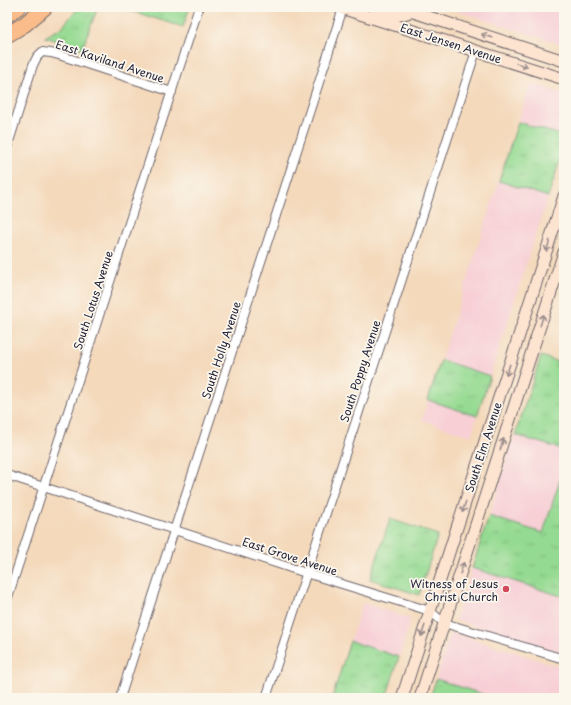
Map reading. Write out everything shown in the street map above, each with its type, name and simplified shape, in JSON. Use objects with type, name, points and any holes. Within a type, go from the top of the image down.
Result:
[{"type":"highway","points":[[7,15],[18,7]]},
{"type":"highway","points":[[7,36],[25,24],[45,7]]},
{"type":"main road","name":"East Jensen Avenue","points":[[344,7],[564,79]]},
{"type":"main road","points":[[363,7],[393,16],[400,16],[412,11]]},
{"type":"main road","name":"East Jensen Avenue","points":[[398,7],[564,61]]},
{"type":"main road","name":"South Elm Avenue","points":[[402,698],[564,196]]},
{"type":"main road","name":"South Elm Avenue","points":[[420,698],[564,252]]},
{"type":"street","name":"South Lotus Avenue","points":[[7,600],[199,7]]},
{"type":"street","name":"South Holly Avenue","points":[[120,698],[344,7]]},
{"type":"street","name":"South Poppy Avenue","points":[[266,698],[476,51]]},
{"type":"street","name":"East Kaviland Avenue","points":[[7,148],[33,65],[37,57],[42,52],[62,56],[172,92]]},
{"type":"street","name":"East Grove Avenue","points":[[7,475],[306,573],[430,611],[444,623],[564,659]]},
{"type":"shaded area","points":[[444,7],[564,7],[564,45],[460,12]]},
{"type":"shaded area","points":[[531,83],[564,94],[564,136],[518,122]]},
{"type":"shaded area","points":[[499,181],[548,197],[490,376],[441,360]]},
{"type":"shaded area","points":[[428,400],[477,416],[471,436],[422,420]]},
{"type":"shaded area","points":[[515,435],[564,450],[564,467],[542,533],[489,516]]},
{"type":"shaded area","points":[[472,568],[564,597],[564,654],[455,620]]},
{"type":"shaded area","points":[[363,603],[411,619],[399,657],[350,641]]},
{"type":"shaded area","points":[[451,631],[564,668],[564,679],[558,698],[494,698],[436,679]]},
{"type":"green space","points":[[79,7],[98,7],[82,49],[45,37],[62,27]]},
{"type":"green space","points":[[118,7],[190,7],[183,27]]},
{"type":"green space","points":[[518,122],[564,136],[564,148],[548,197],[499,181]]},
{"type":"green space","points":[[541,356],[564,364],[564,450],[515,435]]},
{"type":"green space","points":[[441,360],[490,376],[477,416],[428,400]]},
{"type":"green space","points":[[564,467],[564,597],[472,568],[489,516],[543,533]]},
{"type":"green space","points":[[390,519],[438,535],[419,595],[370,579]]},
{"type":"green space","points":[[350,641],[399,657],[386,698],[332,698]]},
{"type":"green space","points":[[436,679],[494,698],[430,698]]},
{"type":"place","name":"Witness of Jesus Christ Church","points":[[506,589]]}]
